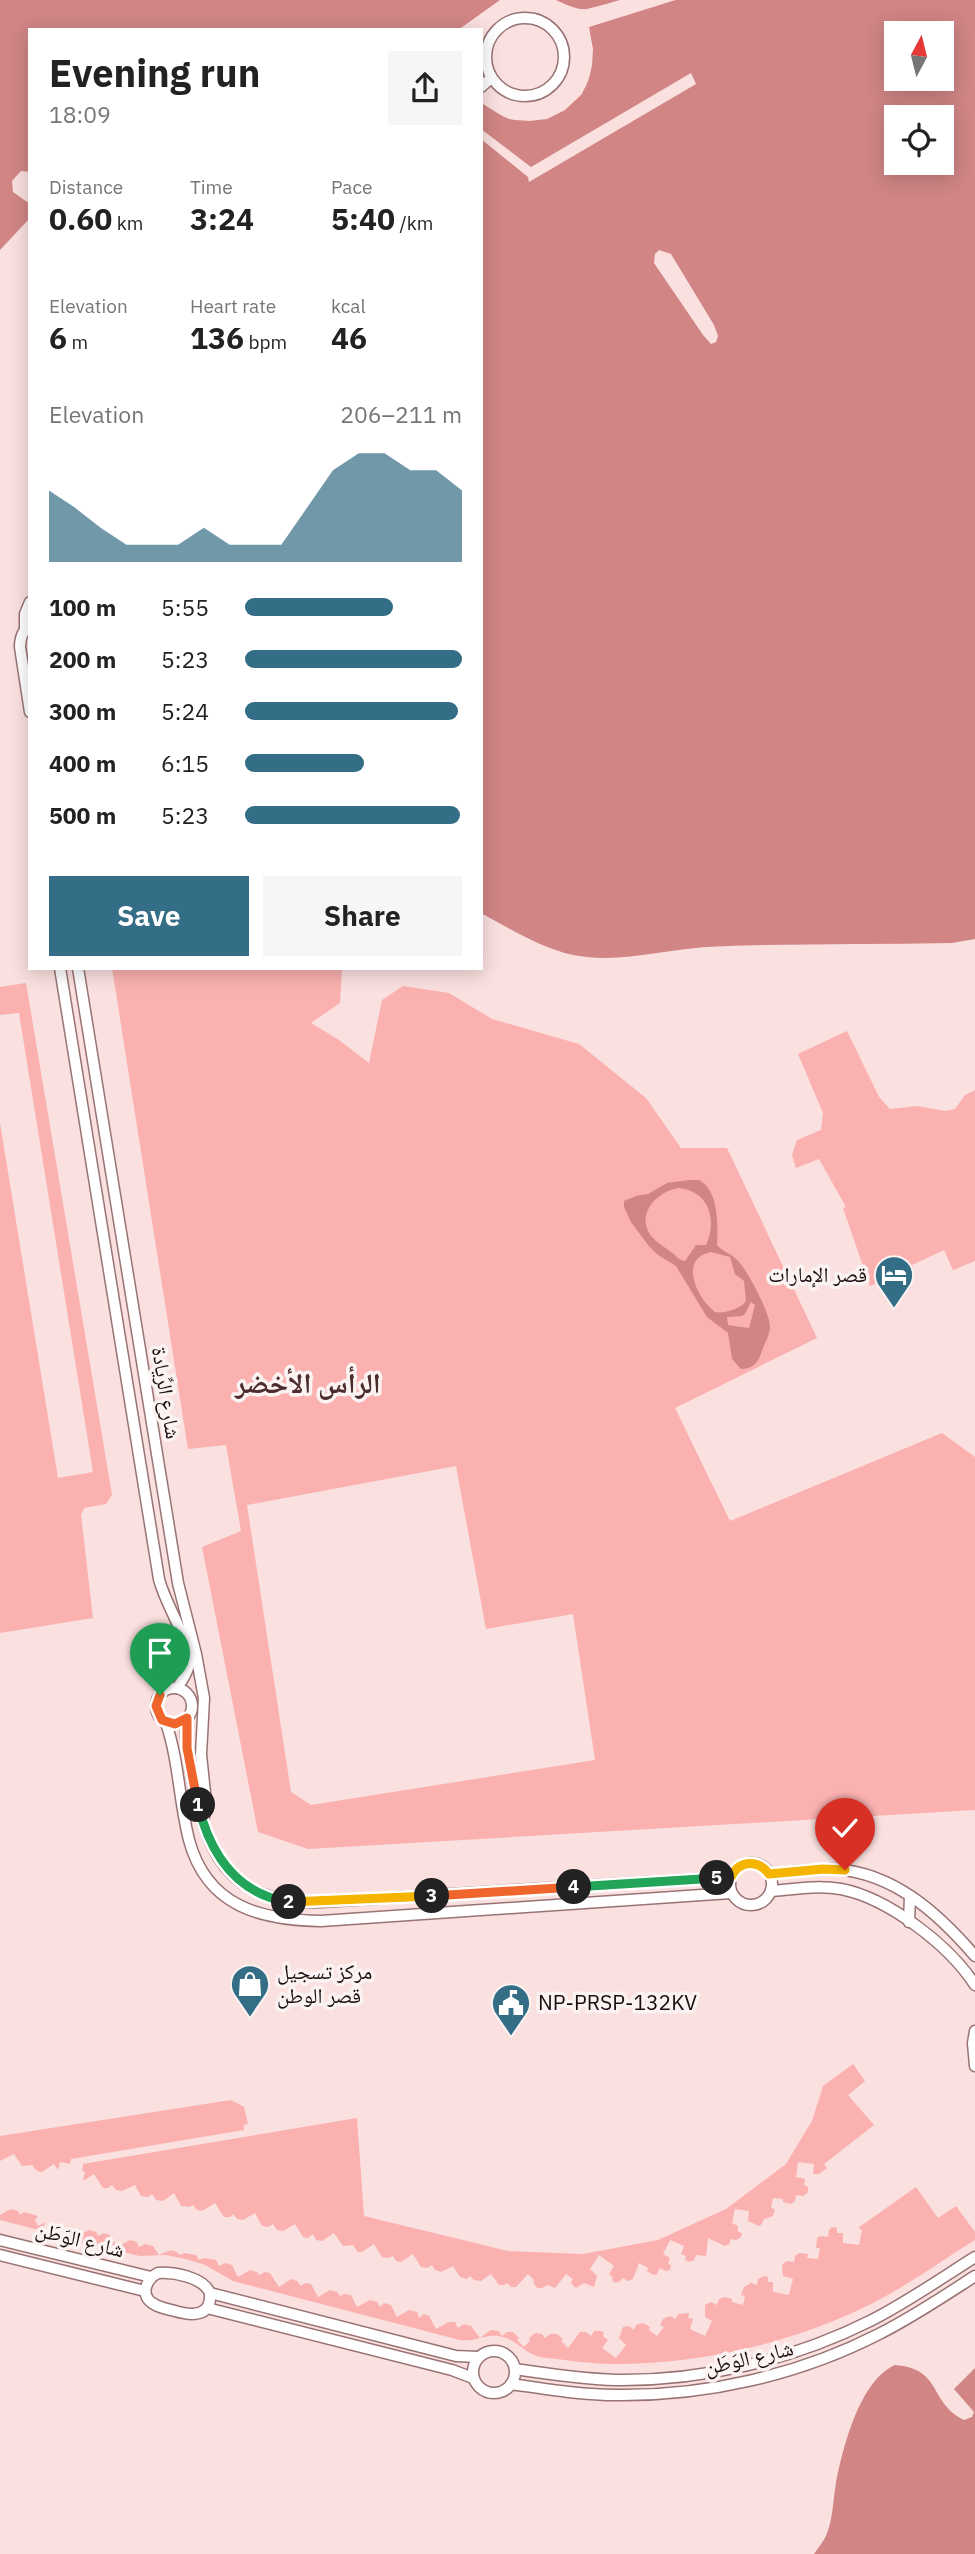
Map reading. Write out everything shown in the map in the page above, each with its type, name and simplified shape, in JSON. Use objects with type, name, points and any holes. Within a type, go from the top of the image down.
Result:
[{"type":"street","points":[[524,18],[541,21],[554,31],[563,45],[565,61],[560,77],[549,89],[534,96],[517,96],[502,90],[491,78],[485,62],[487,46],[495,32],[508,22],[524,18]]},
{"type":"street","points":[[483,85],[491,78]]},
{"type":"street","points":[[28,607],[25,614],[27,627],[20,647],[28,699]]},
{"type":"street","name":"شارع الرِّيادة","points":[[60,970],[159,1579],[167,1606],[185,1639],[189,1654],[187,1671],[177,1688]]},
{"type":"street","name":"شارع الرِّيادة","points":[[78,970],[177,1583],[196,1654],[204,1698],[201,1755],[206,1802],[203,1824]]},
{"type":"street","points":[[166,1723],[180,1723],[187,1718],[192,1708],[190,1698],[177,1688],[164,1691],[157,1700],[157,1712],[166,1723],[173,1747],[189,1840],[209,1879],[225,1895],[262,1915],[283,1920],[321,1921],[731,1893]]},
{"type":"street","name":"شارع الرِّيادة","points":[[187,1718],[187,1748],[195,1796],[203,1824],[218,1858],[233,1876],[263,1895],[286,1902],[731,1877]]},
{"type":"street","points":[[746,1863],[757,1864],[769,1874],[771,1891],[762,1902],[751,1905],[740,1903],[731,1893],[731,1877],[736,1868],[746,1863]]},
{"type":"street","points":[[769,1874],[823,1869],[845,1870],[875,1877],[910,1896],[949,1927],[975,1956]]},
{"type":"street","points":[[771,1891],[817,1887],[841,1889],[870,1899],[909,1922],[950,1954],[975,1985]]},
{"type":"street","points":[[909,1922],[910,1896]]},
{"type":"street","points":[[975,2031],[975,2066]]},
{"type":"street","name":"شارع الوَطَن","points":[[0,2239],[151,2277],[165,2273],[197,2280],[206,2285],[210,2293]]},
{"type":"street","name":"شارع الوَطَن","points":[[0,2255],[145,2291]]},
{"type":"street","name":"شارع الوَطَن","points":[[515,2369],[582,2378],[628,2380],[687,2375],[748,2365],[807,2348],[850,2331],[906,2301],[975,2257]]},
{"type":"street","name":"شارع الوَطَن","points":[[511,2384],[592,2394],[640,2395],[709,2388],[762,2378],[835,2354],[877,2335],[975,2276]]},
{"type":"street","points":[[151,2277],[145,2291],[153,2304],[190,2315],[200,2314],[207,2308],[211,2301],[210,2293],[456,2356],[478,2357],[497,2351],[507,2356],[515,2369],[511,2384],[502,2392],[490,2393],[479,2388],[473,2378],[473,2367],[478,2357]]},
{"type":"street","points":[[207,2308],[452,2370],[473,2378]]},
{"type":"shaded area","points":[[0,0],[500,0],[461,28],[28,28],[28,172],[21,171],[12,181],[13,192],[28,203],[28,220],[0,250]]},
{"type":"shaded area","points":[[556,0],[620,0],[581,9]]},
{"type":"shaded area","points":[[675,0],[975,0],[975,939],[952,943],[706,947],[606,958],[573,955],[549,948],[483,914],[483,104],[506,118],[520,120],[534,119],[562,109],[574,102],[588,82],[592,56],[588,27]],"holes":[[[659,250],[671,254],[714,325],[718,336],[716,342],[711,344],[703,335],[654,263],[655,254]]]},
{"type":"shaded area","points":[[112,970],[342,970],[340,1003],[311,1023],[369,1063],[382,1000],[403,986],[449,993],[492,1019],[579,1044],[646,1098],[681,1148],[727,1148],[817,1338],[675,1408],[730,1521],[942,1433],[975,1457],[975,1810],[308,1849],[258,1832],[202,1547],[241,1531],[226,1445],[188,1449]],"holes":[[[456,1466],[486,1629],[573,1614],[595,1760],[311,1805],[291,1792],[247,1505]]]},
{"type":"shaded area","points":[[26,983],[112,1495],[106,1504],[84,1508],[81,1515],[93,1618],[0,1633],[0,1123],[58,1478],[93,1472],[19,1013],[0,1015],[0,987]]},
{"type":"shaded area","points":[[847,1031],[879,1097],[890,1109],[917,1106],[945,1111],[955,1109],[965,1095],[975,1090],[975,1261],[953,1270],[944,1250],[912,1265],[913,1269],[870,1286],[843,1208],[846,1207],[819,1159],[796,1168],[792,1155],[797,1140],[821,1130],[823,1113],[798,1054]]},
{"type":"shaded area","points":[[699,1180],[706,1185],[716,1209],[717,1245],[740,1263],[762,1302],[770,1330],[759,1358],[751,1367],[741,1369],[732,1359],[728,1333],[707,1317],[676,1266],[648,1245],[624,1207],[624,1201],[648,1194],[667,1183]],"holes":[[[678,1188],[697,1194],[703,1200],[708,1208],[711,1225],[706,1245],[696,1245],[685,1261],[655,1240],[646,1222],[646,1214],[655,1200]],[[711,1252],[730,1257],[735,1274],[744,1281],[744,1304],[723,1312],[715,1312],[708,1306],[694,1279],[695,1262]],[[751,1302],[755,1305],[749,1328],[728,1325],[727,1317],[744,1314]]]},
{"type":"shaded area","points":[[853,2064],[865,2081],[848,2095],[874,2125],[824,2164],[827,2168],[819,2174],[813,2174],[814,2164],[798,2162],[796,2177],[805,2179],[804,2185],[808,2187],[808,2192],[803,2196],[796,2195],[791,2204],[783,2202],[783,2199],[773,2198],[773,2216],[764,2219],[759,2226],[748,2221],[749,2211],[735,2209],[732,2223],[738,2226],[741,2237],[731,2239],[725,2246],[708,2238],[706,2256],[696,2255],[694,2260],[689,2262],[685,2260],[686,2256],[681,2254],[684,2246],[670,2240],[663,2254],[670,2258],[670,2270],[660,2268],[657,2274],[653,2275],[639,2263],[633,2279],[628,2281],[623,2278],[615,2283],[609,2274],[614,2266],[599,2255],[590,2269],[597,2276],[594,2287],[584,2283],[576,2288],[571,2283],[573,2279],[566,2274],[555,2288],[547,2285],[537,2288],[528,2274],[516,2287],[507,2283],[499,2285],[491,2274],[481,2281],[470,2276],[467,2279],[460,2277],[453,2266],[441,2272],[435,2270],[432,2265],[421,2267],[413,2254],[401,2262],[396,2261],[393,2256],[382,2257],[374,2244],[358,2252],[353,2245],[343,2246],[334,2233],[322,2241],[316,2240],[313,2234],[308,2238],[303,2237],[295,2224],[283,2231],[277,2230],[273,2224],[262,2226],[255,2213],[243,2220],[237,2219],[233,2214],[224,2217],[215,2203],[202,2211],[193,2205],[181,2206],[174,2193],[163,2201],[156,2200],[152,2194],[148,2197],[141,2196],[135,2185],[122,2191],[116,2190],[112,2185],[103,2188],[94,2174],[83,2181],[83,2164],[357,2118],[364,2216],[508,2251],[583,2254],[658,2240],[726,2209],[786,2164],[812,2121],[823,2086]]},
{"type":"shaded area","points":[[231,2100],[244,2107],[248,2124],[244,2125],[244,2130],[71,2159],[70,2164],[60,2162],[58,2170],[54,2164],[42,2172],[32,2165],[22,2166],[14,2154],[0,2161],[0,2136]]},
{"type":"shaded area","points":[[916,2187],[938,2218],[956,2206],[975,2232],[975,2240],[871,2304],[810,2330],[746,2349],[680,2360],[614,2364],[540,2357],[499,2336],[480,2338],[491,2330],[499,2331],[502,2336],[513,2332],[524,2347],[535,2333],[542,2334],[545,2338],[550,2334],[557,2334],[568,2348],[580,2332],[591,2336],[594,2331],[602,2331],[608,2340],[602,2348],[616,2358],[626,2345],[619,2338],[623,2327],[629,2326],[634,2330],[636,2325],[643,2323],[657,2336],[664,2327],[660,2325],[663,2319],[670,2316],[676,2319],[678,2314],[689,2313],[688,2318],[693,2319],[690,2329],[705,2336],[712,2321],[705,2317],[705,2305],[711,2302],[717,2305],[719,2299],[725,2297],[743,2305],[745,2296],[741,2295],[744,2287],[751,2283],[757,2285],[758,2279],[764,2276],[768,2277],[768,2282],[773,2282],[773,2292],[789,2295],[793,2279],[783,2276],[782,2265],[787,2261],[794,2262],[799,2253],[808,2254],[807,2258],[818,2259],[820,2248],[816,2248],[817,2238],[828,2237],[832,2227],[837,2228],[837,2233],[843,2233],[843,2243],[859,2245],[862,2230],[858,2228]]},
{"type":"shaded area","points":[[11,2209],[18,2211],[20,2215],[24,2212],[38,2216],[35,2220],[38,2226],[45,2222],[43,2231],[0,2220],[0,2215]]},
{"type":"shaded area","points":[[71,2226],[77,2236],[89,2230],[96,2232],[98,2236],[104,2233],[110,2235],[117,2247],[130,2240],[137,2242],[139,2247],[145,2244],[153,2246],[159,2255],[172,2250],[180,2255],[196,2255],[199,2260],[216,2260],[219,2266],[225,2263],[232,2265],[238,2277],[250,2270],[259,2275],[270,2273],[279,2287],[291,2279],[301,2286],[305,2283],[311,2284],[318,2297],[330,2290],[340,2296],[351,2295],[357,2307],[370,2300],[377,2302],[380,2307],[384,2303],[391,2305],[397,2317],[409,2310],[417,2312],[419,2318],[424,2314],[429,2316],[436,2329],[449,2322],[455,2322],[458,2328],[464,2324],[471,2326],[480,2338],[460,2340],[233,2281],[205,2265],[186,2259],[166,2255],[140,2256],[68,2240]]},
{"type":"shaded area","points":[[895,2365],[921,2373],[953,2413],[964,2420],[972,2417],[974,2412],[954,2389],[975,2368],[975,2554],[814,2554],[828,2530],[839,2468],[855,2416],[872,2385]]},
{"type":"pier","points":[[553,0],[576,10],[583,10],[623,0],[621,3],[583,14],[568,11]]},
{"type":"pier","points":[[664,0],[675,0],[589,27],[593,49],[592,66],[582,94],[565,110],[547,119],[529,121],[509,119],[485,105],[487,102],[510,115],[529,117],[546,115],[563,107],[579,92],[589,65],[590,49],[586,25]]},
{"type":"pier","points":[[691,73],[696,84],[529,182],[528,177],[483,141],[483,131],[531,167]]},
{"type":"place","name":"قصر الإمارات","points":[[894,1309]]},
{"type":"place","name":"مركز تسجيل قصر الوطن","points":[[250,2018]]},
{"type":"place","name":"NP-PRSP-132KV","points":[[511,2037]]},
{"type":"district","name":"الرأس الأخضر","points":[[308,1383]]},
{"type":"route","points":[[160,1695],[156,1706],[162,1720],[175,1724],[187,1718],[186,1741],[195,1796],[203,1824],[218,1858],[242,1883],[274,1899],[298,1903],[321,1902],[731,1877],[736,1868],[746,1863],[762,1866],[769,1874],[823,1869],[845,1870]]}]
